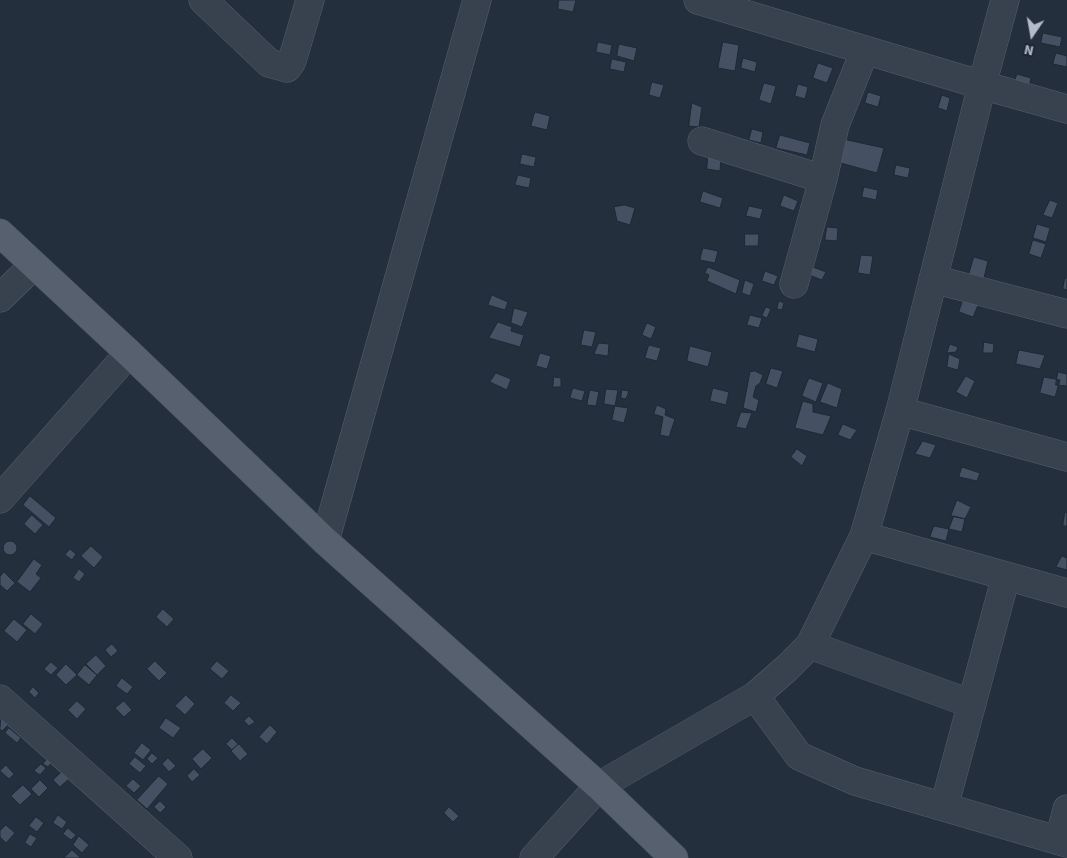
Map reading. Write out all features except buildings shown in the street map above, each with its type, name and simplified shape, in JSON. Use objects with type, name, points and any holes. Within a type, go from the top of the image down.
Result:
[{"type":"main road","points":[[0,233],[129,353],[325,541],[598,786],[674,858]]},
{"type":"street","points":[[203,0],[269,63],[287,68],[292,61],[310,0]]},
{"type":"street","points":[[325,541],[478,0]]},
{"type":"street","points":[[698,0],[1067,110]]},
{"type":"street","points":[[534,858],[598,786],[755,696],[810,646],[864,536],[900,412],[1005,0]]},
{"type":"street","points":[[794,284],[823,179],[835,125],[865,50]]},
{"type":"street","points":[[702,141],[823,179]]},
{"type":"street","points":[[0,298],[34,265]]},
{"type":"street","points":[[933,279],[1067,314]]},
{"type":"street","points":[[0,499],[129,353]]},
{"type":"street","points":[[900,412],[1067,457]]},
{"type":"street","points":[[864,536],[1067,593]]},
{"type":"street","points":[[944,807],[1006,576]]},
{"type":"street","points":[[810,646],[972,704]]},
{"type":"street","points":[[755,696],[799,756],[854,781],[1063,842],[1067,809]]},
{"type":"street","points":[[0,699],[178,858]]}]
